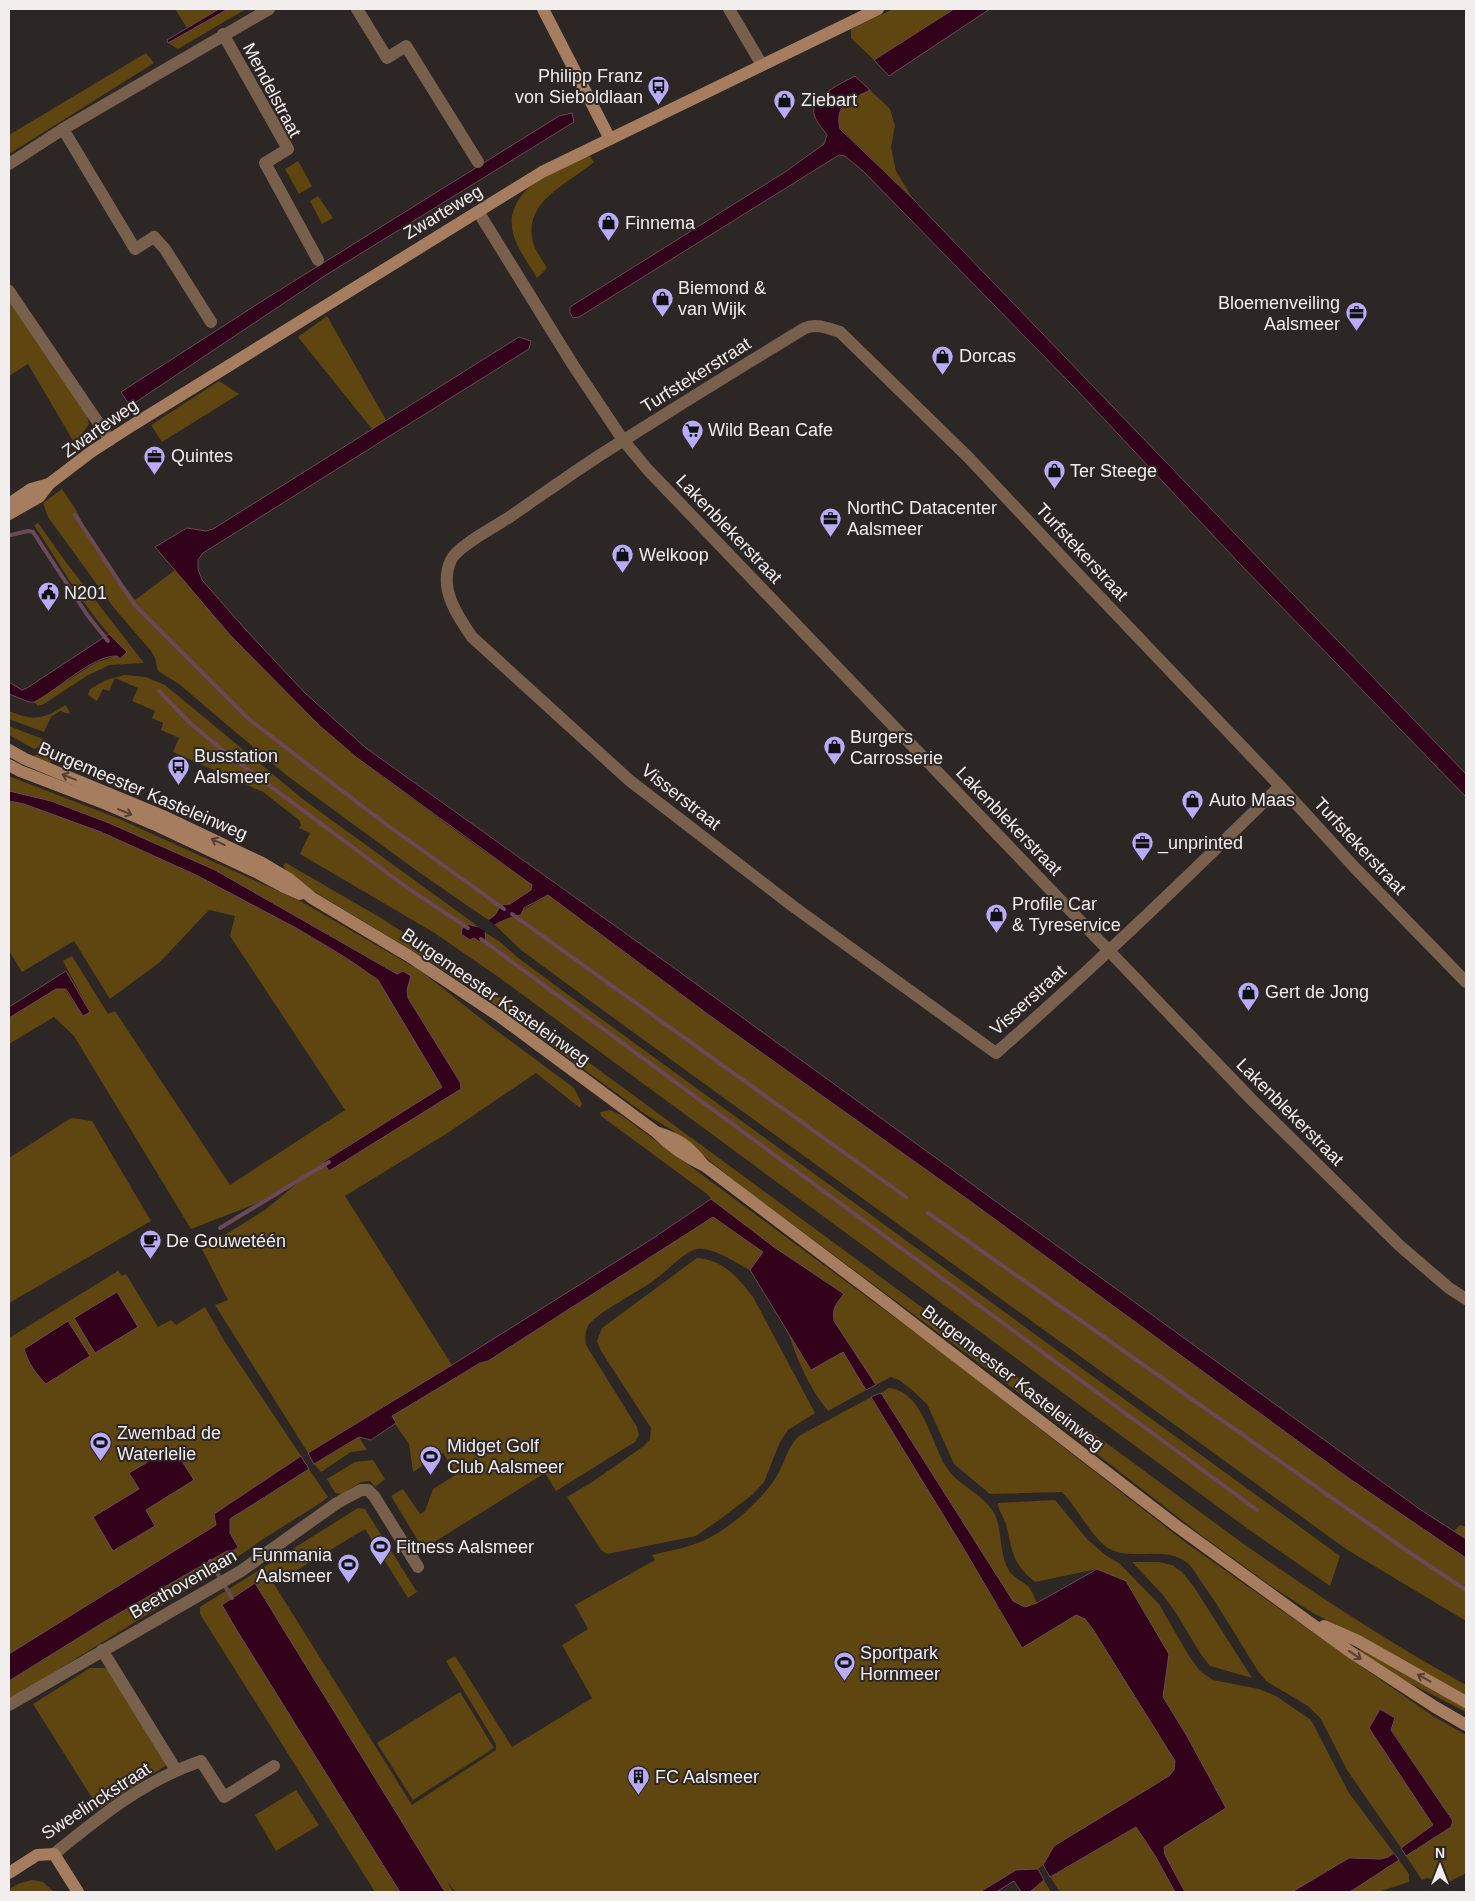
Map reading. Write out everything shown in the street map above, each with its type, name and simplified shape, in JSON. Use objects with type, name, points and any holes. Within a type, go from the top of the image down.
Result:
[{"type":"main road","points":[[543,9],[610,138]]},
{"type":"main road","name":"Zwarteweg","points":[[9,514],[39,497],[49,484],[91,452],[402,257],[542,172],[878,9]]},
{"type":"main road","name":"Zwarteweg","points":[[9,504],[31,489],[49,484]]},
{"type":"main road","name":"Burgemeester Kasteleinweg","points":[[9,750],[25,759],[163,816],[262,863],[289,879],[312,898],[409,956],[499,1016],[656,1132],[670,1146],[684,1156],[705,1166],[1178,1527],[1387,1677],[1435,1708],[1466,1725]]},
{"type":"main road","name":"Burgemeester Kasteleinweg","points":[[9,765],[106,804],[256,872],[284,888],[312,898]]},
{"type":"main road","name":"Burgemeester Kasteleinweg","points":[[1301,1616],[1358,1641],[1466,1702]]},
{"type":"main road","points":[[54,1854],[78,1892]]},
{"type":"main road","name":"Sweelinckstraat","points":[[9,1873],[37,1855],[54,1854]]},
{"type":"street","name":"Mendelstraat","points":[[9,164],[63,129],[223,34],[269,9]]},
{"type":"street","points":[[357,9],[387,58],[406,46],[478,162]]},
{"type":"street","points":[[729,9],[762,65]]},
{"type":"street","name":"Mendelstraat","points":[[223,34],[288,150],[265,163],[318,260]]},
{"type":"street","points":[[63,129],[135,249],[154,237],[165,249],[211,322]]},
{"type":"street","name":"Lakenblekerstraat","points":[[479,212],[573,365],[623,440],[679,502],[1252,1100],[1400,1246],[1449,1288],[1466,1299]]},
{"type":"street","points":[[9,291],[110,440]]},
{"type":"street","name":"Turfstekerstraat","points":[[623,440],[808,326],[821,326],[840,332],[969,458],[1280,786],[1356,869],[1466,982]]},
{"type":"street","name":"Visserstraat","points":[[623,440],[491,530],[465,545],[451,559],[447,572],[448,594],[455,612],[472,637],[629,780],[794,907],[996,1053],[1109,949]]},
{"type":"street","points":[[1109,949],[1170,893],[1280,786]]},
{"type":"street","name":"Beethovenlaan","points":[[9,1706],[102,1650],[241,1571],[338,1503],[361,1490],[368,1490],[374,1496],[418,1567]]},
{"type":"street","name":"Sweelinckstraat","points":[[102,1650],[176,1770]]},
{"type":"street","name":"Sweelinckstraat","points":[[54,1854],[104,1812],[176,1770],[201,1761],[224,1797],[274,1766]]},
{"type":"shaded area","points":[[175,9],[219,9],[187,28]]},
{"type":"shaded area","points":[[219,9],[228,9],[168,43],[167,40]]},
{"type":"shaded area","points":[[228,9],[246,9],[178,49],[168,43]]},
{"type":"shaded area","points":[[893,9],[954,9],[874,60],[851,38],[851,29]]},
{"type":"shaded area","points":[[954,9],[990,9],[889,76],[874,60]]},
{"type":"shaded area","points":[[146,53],[154,63],[9,154],[9,135]]},
{"type":"shaded area","points":[[855,76],[870,90],[851,100],[842,108],[839,113],[840,129],[913,199],[1466,774],[1466,797],[1239,563],[1074,387],[863,171],[845,156],[839,155],[579,317],[573,318],[570,313],[570,307],[785,172],[824,144],[827,135],[816,120],[814,108],[828,91]]},
{"type":"shaded area","points":[[870,90],[890,109],[895,126],[891,147],[896,171],[913,199],[840,128],[839,113],[842,108],[846,103]]},
{"type":"shaded area","points":[[572,113],[574,122],[326,275],[130,406],[121,392],[270,296],[559,116]]},
{"type":"shaded area","points":[[586,151],[594,162],[548,197],[539,207],[533,219],[532,232],[535,248],[547,268],[537,278],[520,251],[513,233],[512,218],[516,205],[524,193],[535,183]]},
{"type":"shaded area","points":[[298,161],[312,186],[299,194],[285,169]]},
{"type":"shaded area","points":[[318,196],[333,218],[322,224],[310,201]]},
{"type":"shaded area","points":[[9,301],[86,413],[89,424],[75,444],[28,364],[9,376]]},
{"type":"shaded area","points":[[327,316],[386,420],[372,429],[298,337]]},
{"type":"shaded area","points":[[519,337],[531,341],[529,349],[203,553],[198,560],[198,569],[202,580],[305,693],[366,748],[677,970],[1421,1510],[1466,1539],[1466,1558],[1347,1477],[970,1201],[713,1018],[548,895],[524,908],[521,915],[502,921],[489,929],[485,932],[486,939],[480,942],[474,938],[470,940],[461,934],[466,924],[479,927],[495,915],[501,905],[510,904],[531,890],[532,885],[356,757],[319,725],[231,636],[155,547],[187,528],[206,531],[213,529]]},
{"type":"shaded area","points":[[219,381],[239,394],[162,442],[151,425]]},
{"type":"shaded area","points":[[62,489],[76,510],[95,548],[135,600],[175,570],[231,636],[319,725],[356,757],[530,883],[532,890],[510,904],[501,905],[495,915],[488,920],[286,775],[179,684],[158,671],[151,651],[114,608],[48,517],[43,503]]},
{"type":"shaded area","points":[[38,523],[144,663],[110,665],[88,675],[38,706],[34,702],[95,663],[127,652],[88,608],[34,525]]},
{"type":"shaded area","points":[[109,634],[127,652],[120,659],[117,656],[97,661],[34,702],[29,702],[9,694],[9,682],[22,690],[27,688]]},
{"type":"shaded area","points":[[124,675],[146,677],[165,685],[304,800],[479,927],[466,924],[462,935],[469,940],[474,938],[485,939],[484,932],[499,941],[517,957],[563,991],[1340,1556],[1330,1586],[1248,1529],[497,976],[433,932],[300,854],[310,833],[299,828],[301,825],[299,820],[263,792],[173,752],[179,738],[161,730],[163,723],[152,718],[155,711],[132,701],[138,688],[115,678],[109,691],[103,689],[97,701],[88,695],[90,689],[106,680]]},
{"type":"shaded area","points":[[65,705],[70,712],[69,714],[60,711],[51,717],[44,732],[9,719],[9,711],[25,716],[38,717],[50,714]]},
{"type":"shaded area","points":[[9,726],[48,741],[47,744],[34,749],[9,735]]},
{"type":"shaded area","points":[[51,748],[57,751],[50,763],[33,756]]},
{"type":"shaded area","points":[[9,776],[117,818],[302,902],[421,971],[489,1025],[574,1088],[582,1104],[580,1108],[536,1073],[446,1134],[345,1196],[452,1365],[308,1453],[215,1305],[228,1300],[202,1249],[265,1210],[305,1177],[253,1205],[191,1229],[74,1036],[54,1017],[9,1044],[9,1018],[56,988],[65,989],[83,1016],[90,1012],[63,961],[72,956],[108,1014],[115,1011],[230,1185],[345,1110],[230,936],[235,916],[209,910],[160,962],[110,999],[74,941],[22,972],[9,951],[9,801],[24,804],[101,832],[217,885],[298,929],[378,980],[443,1087],[324,1161],[461,1089],[460,1082],[408,998],[407,990],[411,976],[403,971],[397,974],[215,870],[109,823],[51,801],[9,791]]},
{"type":"shaded area","points":[[9,791],[51,801],[109,823],[215,870],[397,974],[403,971],[411,976],[407,990],[408,998],[460,1082],[461,1089],[329,1171],[323,1162],[442,1087],[378,980],[348,959],[298,929],[196,875],[101,832],[24,804],[9,801]]},
{"type":"shaded area","points":[[286,863],[381,918],[474,978],[1245,1545],[1354,1618],[1466,1685],[1466,1695],[1313,1613],[1277,1590],[1201,1535],[998,1377],[737,1183],[672,1130],[645,1114],[486,998],[423,957],[318,894],[287,872],[283,866]]},
{"type":"shaded area","points":[[548,895],[713,1018],[970,1201],[1347,1477],[1466,1558],[1466,1621],[1346,1549],[593,1003],[521,950],[494,924],[522,911]]},
{"type":"shaded area","points":[[66,971],[90,1012],[83,1016],[66,989],[56,989],[9,1018],[9,1007]]},
{"type":"shaded area","points":[[610,1110],[621,1115],[944,1354],[1185,1542],[1433,1716],[1466,1735],[1466,1873],[1447,1883],[1427,1878],[1422,1880],[1406,1856],[1451,1827],[1453,1821],[1391,1729],[1370,1728],[1433,1825],[1401,1848],[1347,1770],[1321,1719],[1308,1706],[1266,1681],[1194,1570],[1188,1564],[1177,1557],[1167,1555],[1127,1554],[1108,1548],[1090,1530],[1062,1492],[990,1494],[954,1464],[927,1404],[899,1380],[891,1377],[876,1385],[834,1321],[835,1306],[844,1294],[774,1247],[707,1194],[601,1116],[600,1112]]},
{"type":"shaded area","points":[[71,1118],[92,1121],[151,1221],[9,1303],[9,1158]]},
{"type":"shaded area","points":[[711,1199],[774,1247],[844,1294],[835,1306],[834,1321],[876,1385],[866,1390],[843,1352],[811,1370],[750,1270],[763,1252],[713,1217],[488,1361],[480,1363],[392,1416],[396,1423],[371,1440],[359,1437],[314,1464],[308,1453],[652,1239]]},
{"type":"shaded area","points":[[713,1217],[763,1252],[750,1270],[710,1250],[697,1249],[682,1257],[650,1283],[609,1308],[592,1321],[587,1328],[586,1345],[637,1427],[639,1435],[635,1442],[556,1491],[545,1473],[423,1549],[391,1496],[403,1489],[420,1514],[425,1511],[433,1489],[457,1474],[443,1453],[413,1472],[409,1444],[395,1424],[392,1416],[480,1363],[488,1361]]},
{"type":"shaded area","points":[[697,1258],[706,1259],[722,1266],[736,1276],[753,1297],[815,1413],[788,1430],[780,1442],[764,1482],[752,1495],[696,1536],[607,1554],[601,1550],[567,1497],[644,1446],[650,1439],[651,1428],[601,1351],[597,1341],[602,1328]]},
{"type":"shaded area","name":"Zwembad de Waterlelie","points":[[118,1271],[122,1276],[126,1274],[158,1327],[171,1320],[176,1325],[205,1307],[225,1342],[301,1456],[214,1514],[217,1525],[9,1654],[9,1338]]},
{"type":"shaded area","points":[[117,1292],[138,1327],[95,1353],[74,1318]]},
{"type":"shaded area","points":[[68,1321],[90,1356],[46,1384],[33,1368],[24,1349]]},
{"type":"shaded area","points":[[789,1335],[811,1370],[843,1352],[866,1390],[828,1411],[805,1375]]},
{"type":"shaded area","points":[[889,1388],[900,1391],[918,1407],[950,1472],[983,1500],[994,1513],[997,1518],[1003,1555],[1008,1569],[1013,1576],[1028,1586],[1037,1603],[1025,1608],[1013,1601],[881,1393]]},
{"type":"shaded area","points":[[881,1393],[1013,1601],[1025,1607],[1037,1603],[1097,1569],[1126,1581],[1169,1654],[1163,1697],[1187,1736],[1226,1808],[1164,1847],[1165,1855],[1185,1892],[1175,1892],[1154,1854],[1136,1827],[1050,1877],[1043,1865],[1054,1846],[1169,1776],[1174,1770],[1175,1761],[1085,1619],[1076,1615],[1022,1648],[871,1397]]},
{"type":"shaded area","name":"Sportpark Hornmeer","points":[[871,1397],[1022,1648],[1076,1615],[1085,1618],[1175,1761],[1174,1770],[1169,1776],[1055,1846],[1043,1865],[1038,1869],[1016,1870],[980,1892],[455,1892],[447,1881],[453,1892],[445,1892],[255,1583],[236,1629],[400,1892],[375,1892],[200,1614],[200,1607],[358,1508],[365,1509],[417,1592],[408,1598],[365,1529],[274,1584],[412,1805],[496,1750],[496,1744],[446,1661],[455,1656],[512,1747],[592,1698],[562,1645],[588,1629],[575,1605],[655,1560],[652,1555],[697,1543],[728,1526],[755,1503],[769,1487],[791,1446],[799,1436]]},
{"type":"shaded area","points":[[359,1437],[367,1450],[351,1452],[321,1472],[314,1464]]},
{"type":"shaded area","points":[[173,1447],[194,1480],[146,1510],[155,1526],[113,1551],[93,1517],[139,1489],[129,1473]]},
{"type":"shaded area","points":[[301,1456],[309,1469],[230,1519],[230,1533],[238,1547],[233,1551],[227,1551],[104,1622],[9,1681],[9,1654],[216,1525],[214,1514]]},
{"type":"shaded area","points":[[373,1460],[385,1479],[375,1487],[370,1481],[361,1482],[342,1494],[335,1493],[327,1479],[355,1462]]},
{"type":"shaded area","points":[[309,1469],[328,1497],[322,1502],[263,1539],[216,1572],[9,1700],[9,1681],[104,1622],[227,1551],[233,1551],[238,1548],[230,1533],[230,1519]]},
{"type":"shaded area","points":[[1055,1500],[1087,1539],[1104,1554],[1120,1564],[1159,1604],[1189,1656],[1200,1671],[1213,1680],[1259,1689],[1276,1696],[1311,1720],[1349,1793],[1394,1853],[1381,1859],[1349,1858],[1292,1892],[1185,1892],[1165,1855],[1164,1847],[1187,1736],[1163,1697],[1169,1654],[1097,1569],[1035,1582],[1021,1568],[1014,1556],[1006,1524],[998,1503]]},
{"type":"shaded area","points":[[1460,1525],[1466,1527],[1466,1539],[1453,1532]]},
{"type":"shaded area","points":[[1132,1562],[1159,1562],[1172,1565],[1182,1572],[1194,1587],[1252,1678],[1210,1666],[1163,1595]]},
{"type":"shaded area","points":[[255,1583],[445,1892],[400,1892],[236,1629],[222,1605]]},
{"type":"shaded area","points":[[1361,1649],[1466,1706],[1466,1712],[1398,1677],[1359,1651]]},
{"type":"shaded area","points":[[90,1668],[105,1668],[112,1674],[168,1762],[165,1766],[99,1809],[33,1704]]},
{"type":"shaded area","points":[[460,1692],[494,1748],[413,1800],[377,1743]]},
{"type":"shaded area","points":[[1380,1709],[1395,1718],[1391,1730],[1453,1821],[1451,1827],[1406,1856],[1401,1848],[1433,1825],[1369,1728]]},
{"type":"shaded area","points":[[296,1790],[319,1825],[276,1851],[255,1815]]},
{"type":"shaded area","points":[[1136,1827],[1154,1854],[1175,1892],[1060,1892],[1050,1877]]},
{"type":"shaded area","points":[[1394,1853],[1399,1860],[1350,1892],[1292,1892],[1349,1858],[1381,1859]]},
{"type":"shaded area","points":[[1399,1860],[1409,1874],[1409,1882],[1378,1892],[1350,1892]]},
{"type":"shaded area","points":[[1038,1869],[1044,1880],[1030,1892],[1021,1892],[1014,1881],[996,1892],[980,1892],[1016,1870]]},
{"type":"shaded area","points":[[32,1880],[43,1882],[54,1892],[9,1892],[9,1889],[20,1883]]},
{"type":"shaded area","points":[[1044,1880],[1051,1892],[1029,1891]]},
{"type":"pier","points":[[486,918],[496,926],[487,933],[475,925]]},
{"type":"waterway","points":[[75,515],[134,604],[250,720],[383,822],[504,909]]},
{"type":"waterway","points":[[11,535],[28,531],[33,532],[88,616],[108,641]]},
{"type":"waterway","points":[[159,691],[191,724],[231,757],[409,889],[468,928]]},
{"type":"waterway","points":[[512,914],[906,1197]]},
{"type":"waterway","points":[[481,939],[1257,1510]]},
{"type":"waterway","points":[[220,1228],[329,1162]]},
{"type":"waterway","points":[[928,1213],[1406,1550],[1466,1590]]},
{"type":"waterway","points":[[210,1561],[232,1598]]},
{"type":"place","name":"Philipp Franz von Sieboldlaan","points":[[659,105]]},
{"type":"place","name":"Ziebart","points":[[785,119]]},
{"type":"place","name":"Finnema","points":[[609,242]]},
{"type":"place","name":"Biemond & van Wijk","points":[[662,317]]},
{"type":"place","name":"Bloemenveiling Aalsmeer","points":[[1356,332]]},
{"type":"place","name":"Dorcas","points":[[943,375]]},
{"type":"place","name":"Wild Bean Cafe","points":[[692,449]]},
{"type":"place","name":"Quintes","points":[[155,475]]},
{"type":"place","name":"Ter Steege","points":[[1054,490]]},
{"type":"place","name":"NorthC Datacenter Aalsmeer","points":[[831,537]]},
{"type":"place","name":"Welkoop","points":[[623,574]]},
{"type":"place","name":"N201","points":[[48,612]]},
{"type":"place","name":"Burgers Carrosserie","points":[[834,766]]},
{"type":"place","name":"Busstation Aalsmeer","points":[[178,785]]},
{"type":"place","name":"Auto Maas","points":[[1193,819]]},
{"type":"place","name":"_unprinted","points":[[1142,862]]},
{"type":"place","name":"Profile Car & Tyreservice","points":[[996,933]]},
{"type":"place","name":"Gert de Jong","points":[[1249,1011]]},
{"type":"place","name":"De Gouwetéén","points":[[150,1260]]},
{"type":"place","name":"Zwembad de Waterlelie","points":[[101,1462]]},
{"type":"place","name":"Midget Golf Club Aalsmeer","points":[[431,1475]]},
{"type":"place","name":"Fitness Aalsmeer","points":[[380,1566]]},
{"type":"place","name":"Funmania Aalsmeer","points":[[348,1584]]},
{"type":"place","name":"Sportpark Hornmeer","points":[[844,1682]]},
{"type":"place","name":"FC Aalsmeer","points":[[639,1796]]}]
